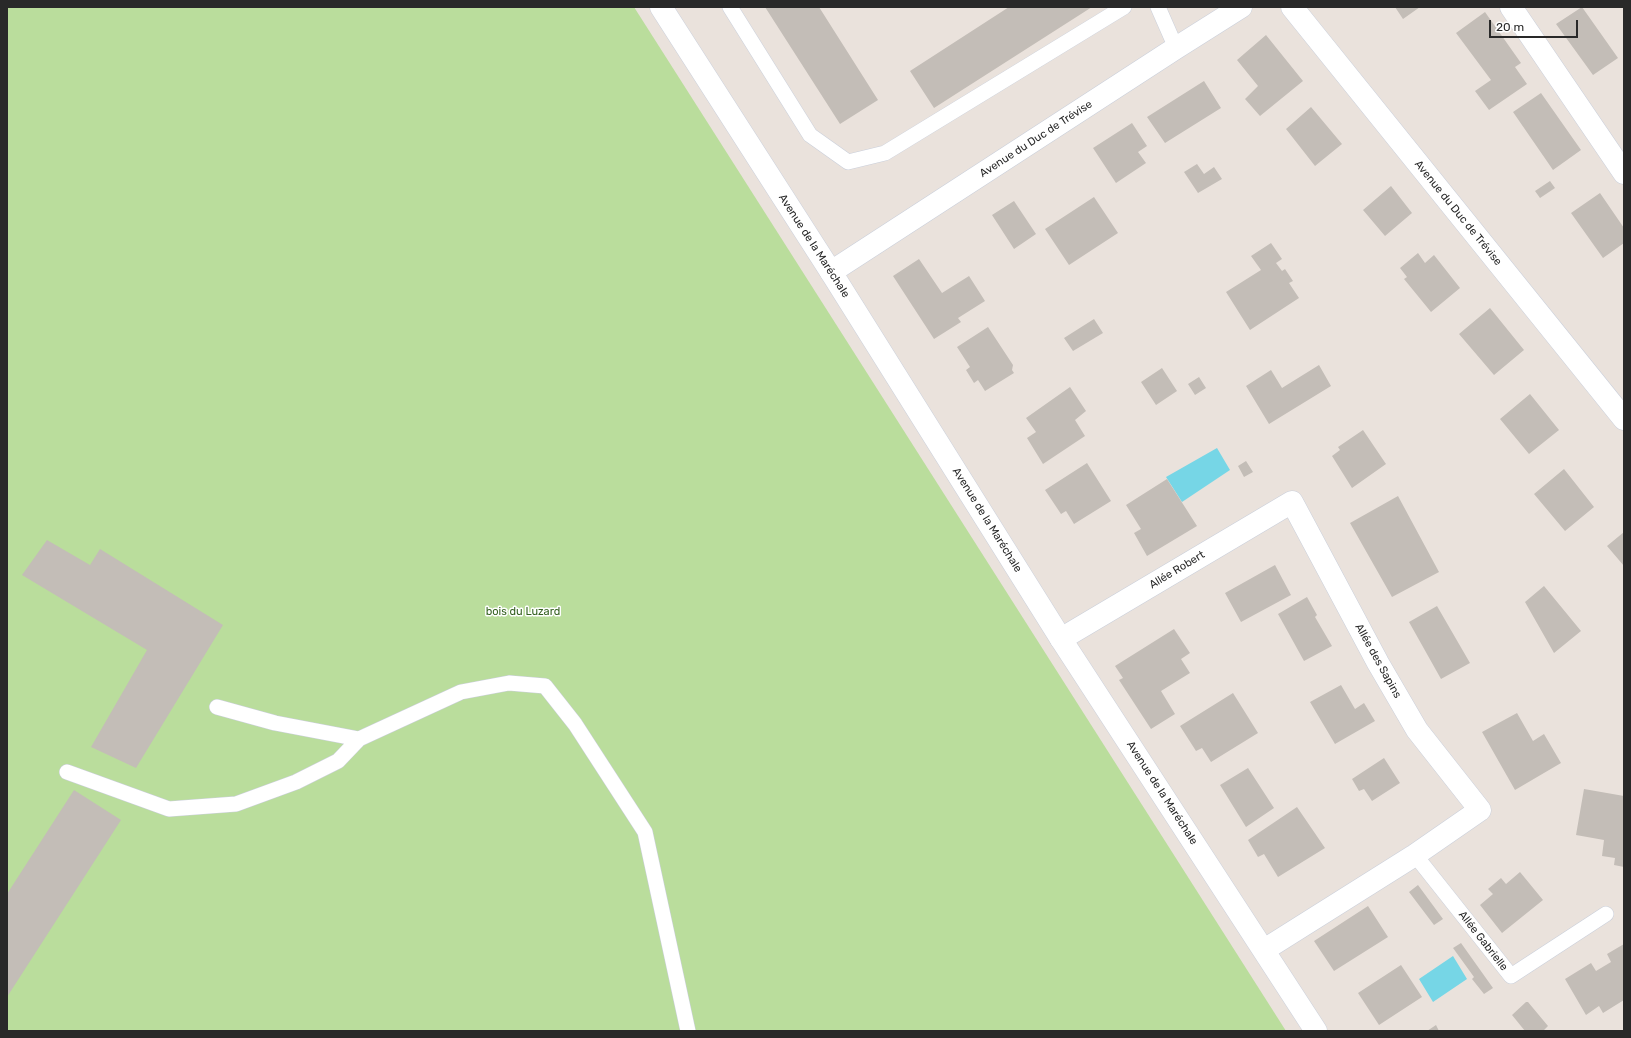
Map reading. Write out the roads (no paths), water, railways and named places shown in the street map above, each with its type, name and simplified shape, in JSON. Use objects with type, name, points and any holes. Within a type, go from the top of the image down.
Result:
[{"type":"street","name":"Avenue de la Maréchale","points":[[661,7],[831,272],[1061,639],[1316,1031]]},
{"type":"street","name":"Avenue du Duc de Trévise","points":[[831,272],[1241,7]]},
{"type":"street","name":"Avenue du Duc de Trévise","points":[[1292,7],[1624,419]]},
{"type":"street","points":[[1511,7],[1624,172]]},
{"type":"street","name":"Allée Robert","points":[[1061,639],[1292,502]]},
{"type":"street","name":"Allée des Sapins","points":[[1292,502],[1378,663],[1417,730],[1480,810],[1415,855]]},
{"type":"street","points":[[1264,950],[1415,855]]},
{"type":"lane","points":[[730,7],[810,135],[848,162],[885,153],[1124,7]]},
{"type":"lane","points":[[1158,7],[1176,48]]},
{"type":"lane","points":[[67,772],[169,809],[236,804],[296,782],[338,761],[359,739],[461,692],[509,682],[545,686],[575,724],[645,832],[688,1031]]},
{"type":"lane","points":[[217,707],[275,723],[359,739]]},
{"type":"lane","name":"Allée Gabrielle","points":[[1415,855],[1511,976],[1606,914]]},
{"type":"water","points":[[1217,448],[1230,470],[1182,502],[1166,477]]},
{"type":"water","points":[[1453,956],[1467,979],[1433,1002],[1419,979]]},
{"type":"park label","name":"bois du Luzard","points":[[523,612]]}]
